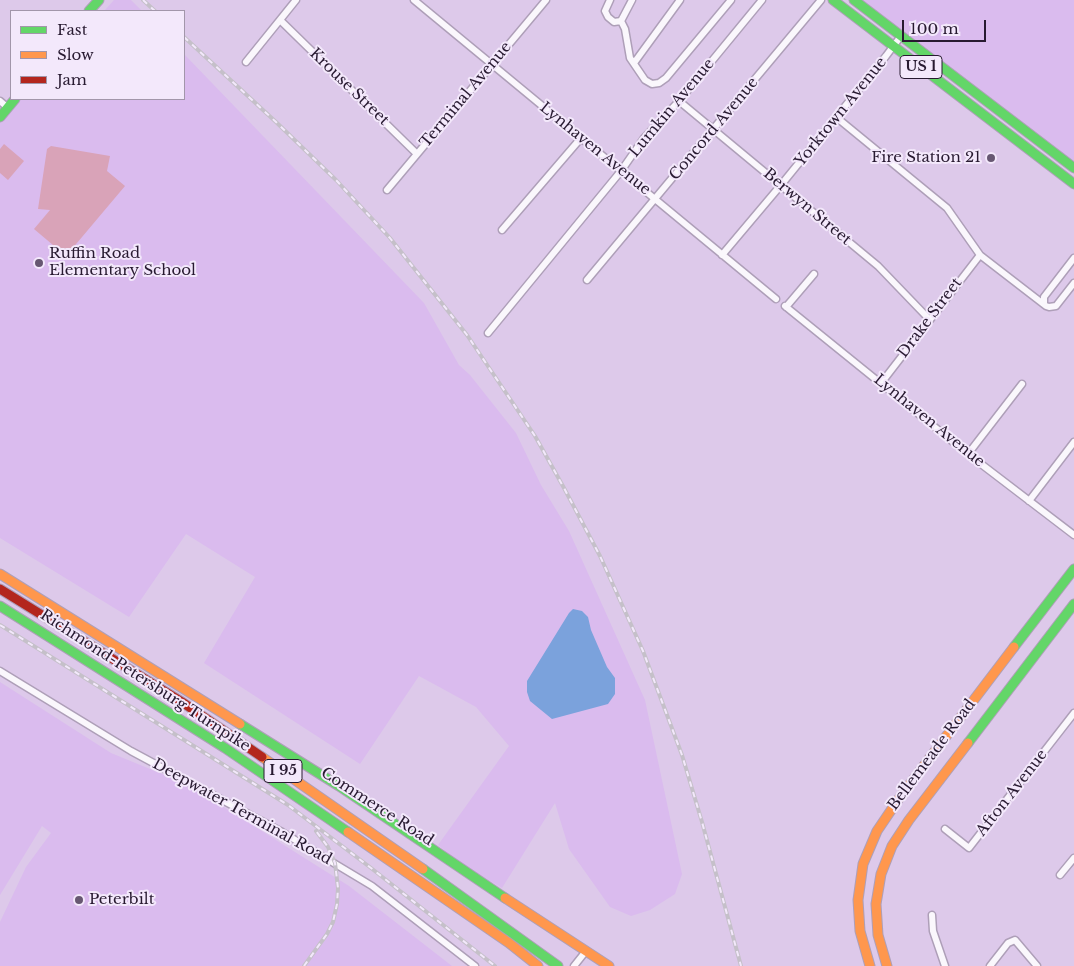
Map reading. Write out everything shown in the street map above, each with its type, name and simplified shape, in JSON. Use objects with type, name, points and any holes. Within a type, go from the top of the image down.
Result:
[{"type":"main road","points":[[90,10],[99,0]]},
{"type":"main road","name":"US 1","points":[[834,0],[1074,184]]},
{"type":"main road","name":"US 1","points":[[854,0],[1074,168]]},
{"type":"main road","points":[[0,117],[14,100]]},
{"type":"main road","name":"Commerce Road","points":[[0,569],[377,806],[557,929],[570,941]]},
{"type":"main road","name":"Bellemeade Road","points":[[870,966],[860,931],[859,890],[865,860],[877,831],[906,789],[1074,569]]},
{"type":"main road","name":"Commerce Road","points":[[0,574],[339,786],[550,929],[609,966]]},
{"type":"main road","name":"Richmond-Petersburg Turnpike","points":[[0,589],[182,702],[365,827],[558,966]]},
{"type":"main road","name":"Bellemeade Road","points":[[887,966],[878,935],[876,904],[881,874],[892,846],[915,812],[1074,604]]},
{"type":"main road","name":"Richmond-Petersburg Turnpike","points":[[0,606],[234,754],[509,943],[538,966]]},
{"type":"street","points":[[246,62],[296,0]]},
{"type":"street","name":"Lynhaven Avenue","points":[[414,0],[776,299]]},
{"type":"street","name":"Terminal Avenue","points":[[387,190],[546,0]]},
{"type":"street","points":[[610,0],[605,11],[608,17],[614,22],[621,21]]},
{"type":"street","points":[[621,21],[632,0]]},
{"type":"street","points":[[634,63],[680,0]]},
{"type":"street","points":[[621,21],[625,30],[630,58],[645,80],[659,83],[666,78],[730,0]]},
{"type":"street","name":"Lumkin Avenue","points":[[488,333],[621,171],[644,138],[679,101],[762,0]]},
{"type":"street","name":"Concord Avenue","points":[[587,280],[820,0]]},
{"type":"street","name":"Krouse Street","points":[[280,20],[417,154]]},
{"type":"street","name":"Yorktown Avenue","points":[[722,255],[901,36]]},
{"type":"street","points":[[0,101],[8,108]]},
{"type":"street","name":"Berwyn Street","points":[[679,101],[878,266],[929,319]]},
{"type":"street","points":[[836,117],[947,208],[980,254],[1049,308],[1056,306],[1074,283]]},
{"type":"street","points":[[502,230],[581,138]]},
{"type":"street","name":"Drake Street","points":[[882,382],[980,254]]},
{"type":"street","points":[[1044,303],[1044,297],[1071,268],[1074,258]]},
{"type":"street","name":"Lynhaven Avenue","points":[[814,274],[786,306],[882,382],[968,454],[1074,535]]},
{"type":"street","points":[[968,454],[1022,384]]},
{"type":"street","points":[[1028,501],[1074,442]]},
{"type":"street","name":"Deepwater Terminal Road","points":[[0,671],[131,750],[282,832],[372,886],[475,966]]},
{"type":"street","name":"Afton Avenue","points":[[945,828],[969,848],[1074,713]]},
{"type":"street","points":[[1060,875],[1074,858]]},
{"type":"street","points":[[932,915],[933,931],[946,966]]},
{"type":"street","points":[[990,966],[1008,943],[1015,940],[1037,966]]},
{"type":"street","points":[[574,966],[586,951]]},
{"type":"shaded area","points":[[114,0],[131,0],[141,10],[105,10]]},
{"type":"shaded area","points":[[863,0],[1074,0],[1074,161]]},
{"type":"shaded area","points":[[185,55],[424,303],[459,365],[470,375],[516,433],[541,485],[569,531],[645,700],[682,874],[675,894],[650,910],[631,916],[610,907],[569,849],[555,803],[502,888],[460,863],[438,845],[509,746],[476,707],[419,676],[360,764],[204,663],[255,577],[186,534],[129,617],[0,538],[0,120],[17,100],[185,100]]},
{"type":"shaded area","points":[[4,144],[24,161],[8,180],[0,173],[0,149]]},
{"type":"shaded area","points":[[51,146],[110,156],[107,171],[125,186],[66,256],[34,229],[50,210],[38,209],[47,149]]},
{"type":"shaded area","points":[[0,682],[111,753],[189,785],[349,886],[452,966],[0,966],[0,922],[26,867],[51,833],[42,826],[0,895]]},
{"type":"water","points":[[573,609],[582,611],[588,617],[591,630],[607,667],[615,678],[615,694],[608,704],[552,719],[530,701],[527,692],[527,681]]},
{"type":"railway","points":[[143,0],[154,10]]},
{"type":"railway","points":[[185,38],[336,180],[390,238],[467,335],[535,436],[600,556],[643,651],[682,755],[741,966]]},
{"type":"railway","points":[[0,625],[288,805],[495,966]]},
{"type":"railway","points":[[304,966],[327,934],[333,922],[337,904],[338,888],[335,863],[328,847],[316,831]]},
{"type":"traffic: fast","points":[[90,10],[99,0]]},
{"type":"traffic: fast","points":[[833,0],[1074,184]]},
{"type":"traffic: fast","points":[[854,0],[1074,168]]},
{"type":"traffic: fast","points":[[0,117],[14,100]]},
{"type":"traffic: fast","points":[[1014,647],[1074,569]]},
{"type":"traffic: fast","points":[[968,743],[1074,604]]},
{"type":"traffic: fast","points":[[0,606],[225,748],[348,832]]},
{"type":"traffic: fast","points":[[240,724],[339,786],[505,898]]},
{"type":"traffic: fast","points":[[423,869],[558,966]]},
{"type":"traffic: slow","points":[[0,574],[240,724]]},
{"type":"traffic: slow","points":[[870,966],[860,931],[858,900],[863,864],[877,831],[900,797],[1014,647]]},
{"type":"traffic: slow","points":[[887,966],[878,935],[876,904],[881,874],[892,846],[909,820],[968,743]]},
{"type":"traffic: slow","points":[[262,757],[423,869]]},
{"type":"traffic: slow","points":[[348,832],[509,943],[538,966]]},
{"type":"traffic: slow","points":[[505,898],[609,966]]},
{"type":"traffic: jam","points":[[0,589],[182,702],[262,757]]},
{"type":"place","name":"Fire Station 21","points":[[991,158]]},
{"type":"place","name":"Ruffin Road Elementary School","points":[[39,263]]},
{"type":"place","name":"Peterbilt","points":[[79,900]]}]
